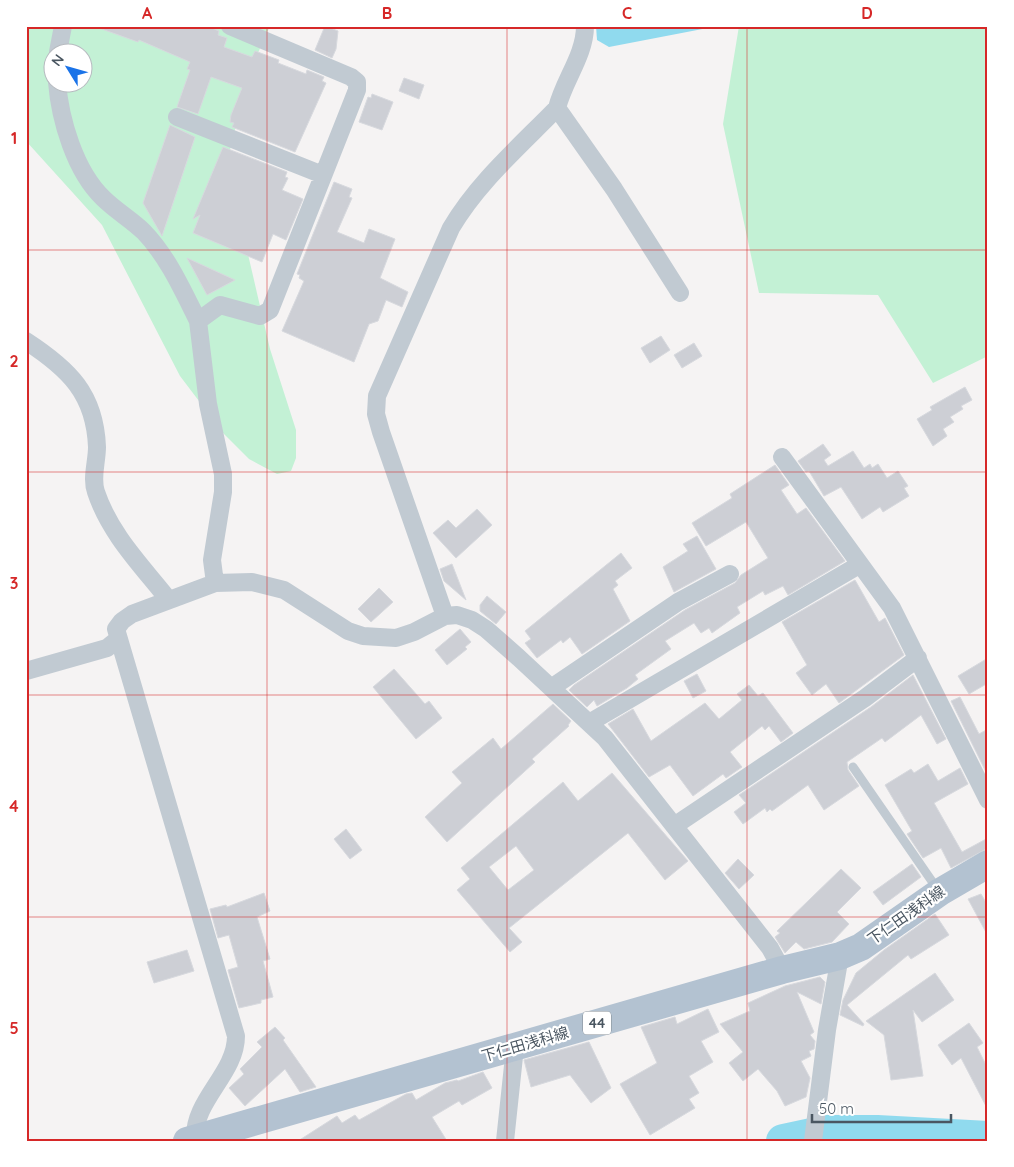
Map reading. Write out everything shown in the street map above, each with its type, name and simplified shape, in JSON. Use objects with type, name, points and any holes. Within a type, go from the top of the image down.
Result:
[{"type":"main road","name":"下仁田浅科線","points":[[191,1140],[782,970],[840,956],[861,947],[940,892],[988,864]]},
{"type":"street","points":[[60,42],[63,26]]},
{"type":"street","points":[[198,320],[220,305],[260,316],[270,310],[357,90],[357,82],[351,77],[230,26]]},
{"type":"street","points":[[445,616],[380,432],[376,414],[377,396],[451,228],[465,204],[557,108],[561,92],[581,50],[585,26]]},
{"type":"street","points":[[57,92],[60,110],[71,145],[90,182],[112,206],[144,232],[172,271],[198,320],[208,404],[223,474],[223,492],[212,560],[215,583]]},
{"type":"street","points":[[557,108],[614,189],[680,293]]},
{"type":"street","points":[[177,117],[323,175]]},
{"type":"street","points":[[26,342],[60,366],[83,392],[92,409],[96,431],[95,490],[102,509],[119,539],[168,599]]},
{"type":"street","points":[[782,457],[892,608],[918,658],[940,709],[988,800]]},
{"type":"street","points":[[588,723],[860,565]]},
{"type":"street","points":[[551,688],[678,602],[730,574]]},
{"type":"street","points":[[191,1140],[199,1115],[231,1058],[236,1045],[236,1036],[129,667],[116,629],[122,621],[132,614],[215,583],[252,582],[268,584],[284,590],[348,631],[379,638],[396,638],[445,616],[457,615],[486,630],[605,738],[770,948],[782,970]]},
{"type":"street","points":[[26,671],[107,648],[118,639]]},
{"type":"street","points":[[674,826],[857,703],[918,658]]},
{"type":"street","points":[[813,1141],[816,1108],[840,956]]},
{"type":"street","points":[[505,1141],[514,1047]]},
{"type":"lane","points":[[853,767],[940,892]]},
{"type":"green space","points":[[26,26],[270,26],[248,75],[229,154],[240,220],[270,349],[296,430],[296,458],[291,471],[277,474],[249,459],[224,434],[180,376],[102,225],[26,141]]},
{"type":"green space","points":[[739,26],[988,26],[988,356],[933,383],[878,295],[759,293],[723,124]]},
{"type":"water","points":[[596,26],[718,26],[609,47],[597,40]]},
{"type":"building","points":[[99,26],[207,26],[219,31],[218,35],[227,38],[224,47],[252,57],[255,51],[279,60],[278,63],[306,74],[307,70],[324,77],[322,81],[326,83],[295,152],[232,127],[234,123],[230,122],[231,115],[242,88],[211,77],[198,114],[177,107],[190,70],[187,69],[190,62],[139,40],[138,42],[99,28]]},
{"type":"building","points":[[325,26],[338,31],[336,49],[332,58],[315,50]]},
{"type":"building","points":[[404,78],[424,85],[419,99],[399,91]]},
{"type":"building","points":[[372,94],[393,102],[382,130],[359,122],[368,97],[371,98]]},
{"type":"building","points":[[170,125],[195,137],[162,236],[143,203]]},
{"type":"building","points":[[223,147],[287,172],[285,177],[288,178],[282,190],[303,199],[286,240],[273,234],[262,262],[193,233],[200,215],[193,219]]},
{"type":"building","points":[[334,182],[352,189],[349,197],[352,198],[337,232],[364,243],[369,229],[395,239],[380,278],[408,292],[402,307],[386,300],[378,321],[369,324],[354,362],[282,331],[304,281],[297,274]]},
{"type":"building","points":[[187,258],[235,280],[207,295]]},
{"type":"building","points":[[661,336],[670,350],[650,363],[641,348]]},
{"type":"building","points":[[694,343],[702,356],[682,368],[674,355]]},
{"type":"building","points":[[965,387],[972,400],[961,406],[963,409],[950,417],[954,422],[943,429],[947,436],[933,446],[917,419],[932,410],[930,407]]},
{"type":"building","points":[[823,444],[831,455],[824,460],[828,466],[853,451],[864,468],[870,464],[872,468],[878,464],[887,478],[898,471],[908,486],[904,488],[909,496],[883,512],[880,507],[862,519],[841,487],[824,496],[809,471],[806,472],[798,461]]},
{"type":"building","points":[[775,465],[789,485],[781,490],[797,514],[806,508],[845,561],[788,595],[783,586],[765,595],[763,591],[737,607],[740,613],[712,633],[709,628],[701,633],[694,623],[665,641],[671,649],[635,675],[638,679],[627,688],[597,706],[594,700],[587,707],[569,690],[574,685],[685,610],[735,583],[741,575],[768,558],[746,522],[706,546],[692,523],[732,498],[730,494]]},
{"type":"building","points":[[477,509],[492,525],[456,558],[433,533],[448,520],[456,528]]},
{"type":"building","points":[[697,536],[716,569],[674,592],[663,567],[688,551],[683,544]]},
{"type":"building","points":[[621,553],[632,568],[615,581],[618,585],[613,589],[630,621],[582,654],[570,637],[563,643],[561,640],[537,658],[525,643],[531,639],[525,631]]},
{"type":"building","points":[[452,564],[466,600],[444,581],[440,569]]},
{"type":"building","points":[[855,580],[879,622],[885,618],[904,655],[839,703],[826,684],[812,695],[796,673],[807,665],[782,622]]},
{"type":"building","points":[[379,588],[393,602],[371,622],[358,609]]},
{"type":"building","points":[[487,596],[506,612],[496,624],[480,611],[480,605]]},
{"type":"building","points":[[460,629],[471,642],[465,647],[467,649],[447,665],[435,650]]},
{"type":"building","points":[[988,658],[988,683],[969,694],[958,676]]},
{"type":"building","points":[[394,669],[425,704],[429,701],[442,718],[416,739],[373,687]]},
{"type":"building","points":[[697,674],[706,691],[693,698],[684,681]]},
{"type":"building","points":[[913,675],[946,739],[937,744],[921,715],[885,742],[882,738],[847,762],[848,770],[859,786],[824,810],[808,785],[772,811],[770,809],[767,812],[765,808],[743,824],[734,812],[746,803],[739,795],[871,707]]},
{"type":"building","points":[[749,685],[758,696],[763,693],[793,733],[781,742],[769,726],[765,730],[762,726],[730,752],[742,767],[726,778],[723,774],[693,796],[670,765],[649,777],[608,724],[633,709],[651,741],[705,703],[719,719],[742,700],[737,694]]},
{"type":"building","points":[[960,697],[979,734],[988,729],[988,776],[951,701]]},
{"type":"building","points":[[553,704],[571,721],[569,726],[532,759],[535,762],[447,842],[425,817],[462,783],[452,772],[493,738],[501,749]]},
{"type":"building","points":[[928,764],[938,781],[960,768],[968,784],[934,803],[962,852],[988,838],[988,848],[951,868],[941,848],[923,858],[907,834],[912,831],[885,785],[911,769],[914,773]]},
{"type":"building","points":[[612,773],[688,861],[665,880],[628,833],[509,928],[522,942],[510,952],[457,890],[470,879],[461,868],[563,782],[578,801]],"holes":[[[516,846],[534,870],[508,890],[489,867]]]},
{"type":"building","points":[[346,829],[362,850],[350,859],[334,839]]},
{"type":"building","points":[[738,859],[754,875],[739,889],[725,873]]},
{"type":"building","points":[[912,864],[921,877],[883,905],[873,892]]},
{"type":"building","points":[[841,869],[861,888],[837,912],[849,924],[832,942],[804,949],[796,942],[785,953],[775,937],[780,933],[777,931]]},
{"type":"building","points":[[264,893],[270,911],[257,917],[270,959],[263,961],[273,997],[261,1000],[261,1003],[239,1008],[228,970],[238,967],[229,935],[218,938],[210,909],[226,905],[227,907]]},
{"type":"building","points":[[981,894],[988,906],[988,936],[968,899]]},
{"type":"building","points":[[935,914],[949,935],[911,959],[908,955],[847,1005],[864,1024],[863,1026],[840,1015],[843,1000],[856,973],[884,950]]},
{"type":"building","points":[[187,950],[194,971],[154,983],[147,962]]},
{"type":"building","points":[[935,973],[954,1000],[922,1022],[913,1010],[923,1076],[891,1080],[884,1035],[866,1021]]},
{"type":"building","points":[[820,977],[825,982],[821,1004],[797,992],[814,1032],[810,1035],[815,1041],[814,1049],[809,1051],[811,1056],[801,1061],[810,1078],[806,1097],[785,1106],[777,1091],[758,1069],[743,1081],[729,1063],[743,1052],[720,1024],[750,1011],[748,1003],[785,986]]},
{"type":"building","points":[[708,1009],[719,1032],[701,1041],[713,1062],[689,1076],[699,1093],[689,1099],[695,1108],[650,1135],[620,1084],[657,1063],[641,1027],[675,1017],[677,1024]]},
{"type":"building","points":[[969,1023],[983,1043],[977,1047],[988,1069],[988,1110],[961,1058],[952,1065],[938,1045]]},
{"type":"building","points":[[275,1027],[285,1038],[283,1040],[316,1087],[300,1092],[285,1069],[245,1106],[229,1088],[244,1074],[240,1069],[262,1047],[257,1042]]},
{"type":"building","points":[[589,1042],[611,1088],[591,1103],[570,1075],[531,1087],[524,1060]]},
{"type":"building","points":[[483,1072],[492,1088],[462,1105],[459,1101],[432,1117],[447,1141],[298,1141],[337,1116],[342,1123],[355,1115],[359,1120],[406,1094],[412,1093],[416,1100],[445,1083],[458,1081]]},
{"type":"waterway","points":[[783,1141],[825,1132],[877,1132],[988,1138]]}]
